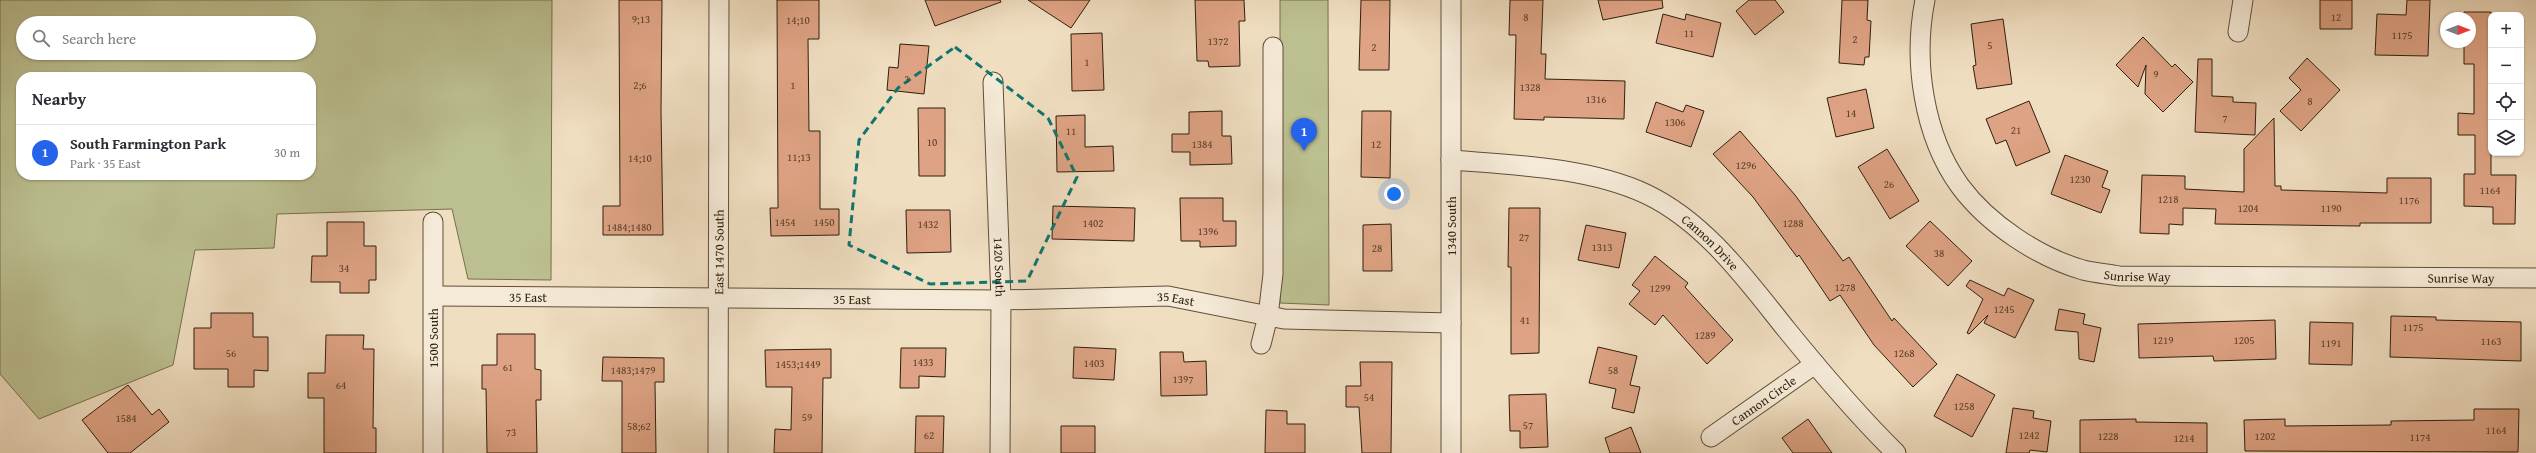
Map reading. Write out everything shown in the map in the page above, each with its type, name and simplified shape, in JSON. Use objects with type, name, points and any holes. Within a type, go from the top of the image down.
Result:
[{"type":"street","name":"East 1470 South","points":[[718,453],[719,0]]},
{"type":"street","name":"1340 South","points":[[1451,0],[1451,453]]},
{"type":"street","name":"Sunrise Way","points":[[1925,0],[1920,27],[1920,74],[1931,124],[1945,159],[1960,186],[1986,214],[2024,243],[2055,259],[2084,270],[2119,276],[2536,278]]},
{"type":"street","points":[[2238,32],[2243,0]]},
{"type":"street","points":[[1261,344],[1268,316],[1273,274],[1273,47]]},
{"type":"street","name":"1420 South","points":[[993,82],[1000,300],[1000,453]]},
{"type":"street","name":"Cannon Drive","points":[[1451,160],[1549,169],[1611,181],[1646,194],[1698,228],[1741,272],[1815,364],[1867,425],[1896,453]]},
{"type":"street","name":"1500 South","points":[[432,453],[434,296],[433,222]]},
{"type":"street","name":"35 East","points":[[434,296],[719,296],[1000,300],[1168,296],[1284,319],[1451,323]]},
{"type":"street","name":"Cannon Circle","points":[[1711,437],[1815,364]]},
{"type":"highlighted area","points":[[955,47],[1048,118],[1077,177],[1027,281],[930,284],[849,245],[859,140],[898,88]]},
{"type":"green space","points":[[0,0],[552,0],[551,280],[468,279],[452,209],[277,214],[274,248],[195,250],[173,365],[39,419],[0,374]]},
{"type":"green space","points":[[1280,0],[1328,0],[1329,305],[1280,303]]},
{"type":"building","points":[[619,0],[662,0],[661,111],[663,235],[603,235],[603,206],[620,206]]},
{"type":"building","points":[[777,0],[819,0],[819,39],[808,39],[809,131],[820,131],[820,209],[839,209],[839,235],[771,236],[770,208],[778,208]]},
{"type":"building","points":[[925,0],[1000,0],[1001,2],[935,26]]},
{"type":"building","points":[[1028,0],[1090,0],[1071,28]]},
{"type":"building","points":[[1195,0],[1244,0],[1245,21],[1239,21],[1240,66],[1209,67],[1208,61],[1197,61]]},
{"type":"building","points":[[1361,0],[1390,0],[1389,70],[1359,70]]},
{"type":"building","points":[[1510,0],[1543,0],[1541,54],[1546,54],[1545,79],[1625,81],[1624,119],[1544,117],[1544,120],[1514,119],[1516,35],[1509,35]]},
{"type":"building","points":[[1598,0],[1662,0],[1663,8],[1603,20]]},
{"type":"building","points":[[1749,0],[1775,0],[1784,12],[1755,35],[1736,11]]},
{"type":"building","points":[[1842,0],[1868,0],[1867,20],[1871,21],[1869,57],[1865,57],[1864,65],[1839,63]]},
{"type":"building","points":[[2320,0],[2352,0],[2352,29],[2320,29]]},
{"type":"building","points":[[2407,0],[2430,0],[2428,56],[2375,55],[2377,14],[2406,15]]},
{"type":"building","points":[[2476,12],[2488,12],[2488,156],[2491,156],[2491,175],[2516,175],[2515,224],[2493,224],[2493,207],[2464,206],[2464,174],[2475,174],[2475,135],[2458,135],[2458,113],[2474,114],[2474,64],[2464,64],[2464,48],[2476,48]]},
{"type":"building","points":[[1663,14],[1685,20],[1686,14],[1721,23],[1713,57],[1656,43]]},
{"type":"building","points":[[2003,19],[2012,84],[1977,89],[1973,66],[1976,65],[1971,24]]},
{"type":"building","points":[[1102,33],[1104,90],[1072,91],[1071,34]]},
{"type":"building","points":[[2143,37],[2172,67],[2175,64],[2193,82],[2163,112],[2145,94],[2146,65],[2138,87],[2116,65]]},
{"type":"building","points":[[900,44],[929,46],[924,94],[887,90],[889,67],[898,68]]},
{"type":"building","points":[[2307,58],[2340,90],[2301,131],[2280,111],[2301,90],[2289,78]]},
{"type":"building","points":[[2198,59],[2212,59],[2212,96],[2233,97],[2233,102],[2256,103],[2255,135],[2195,132]]},
{"type":"building","points":[[1866,89],[1874,128],[1836,137],[1827,98]]},
{"type":"building","points":[[2029,101],[2050,152],[2016,166],[2006,140],[1996,144],[1986,119]]},
{"type":"building","points":[[1656,102],[1683,112],[1686,105],[1704,111],[1691,147],[1646,132]]},
{"type":"building","points":[[918,108],[945,108],[945,176],[919,176]]},
{"type":"building","points":[[1222,111],[1222,136],[1231,136],[1232,164],[1190,165],[1190,152],[1172,152],[1172,134],[1189,134],[1189,112]]},
{"type":"building","points":[[1362,111],[1391,111],[1390,178],[1361,177]]},
{"type":"building","points":[[1085,115],[1085,147],[1113,146],[1114,171],[1057,172],[1056,116]]},
{"type":"building","points":[[2274,118],[2275,186],[2281,186],[2281,190],[2387,193],[2387,178],[2431,178],[2431,223],[2360,223],[2360,226],[2215,224],[2216,209],[2183,208],[2183,225],[2169,224],[2169,234],[2140,233],[2142,175],[2185,176],[2185,189],[2244,192],[2244,149]]},
{"type":"building","points":[[1740,131],[1795,195],[1843,261],[1849,257],[1892,321],[1894,318],[1937,364],[1913,387],[1874,345],[1840,295],[1830,301],[1799,255],[1797,257],[1753,197],[1713,154]]},
{"type":"building","points":[[1887,149],[1919,201],[1890,219],[1858,167]]},
{"type":"building","points":[[2065,155],[2108,171],[2102,187],[2110,190],[2101,213],[2051,194]]},
{"type":"building","points":[[1180,198],[1223,198],[1223,221],[1236,221],[1236,246],[1200,247],[1200,241],[1181,241]]},
{"type":"building","points":[[1053,206],[1135,208],[1134,241],[1052,239]]},
{"type":"building","points":[[1509,208],[1540,208],[1539,353],[1511,354],[1511,267],[1508,267]]},
{"type":"building","points":[[906,210],[950,210],[951,252],[907,253]]},
{"type":"building","points":[[1930,221],[1972,261],[1948,286],[1906,246]]},
{"type":"building","points":[[327,222],[364,222],[364,246],[376,246],[376,280],[369,280],[369,293],[340,293],[340,282],[311,282],[312,256],[327,256]]},
{"type":"building","points":[[1391,224],[1392,271],[1363,271],[1363,225]]},
{"type":"building","points":[[1586,225],[1626,233],[1619,268],[1578,260]]},
{"type":"building","points":[[1655,256],[1688,283],[1685,287],[1733,340],[1707,364],[1663,315],[1655,325],[1629,304],[1640,291],[1632,285]]},
{"type":"building","points":[[1970,280],[2004,296],[2008,288],[2034,300],[2015,338],[1984,323],[1988,315],[1969,334],[1967,333],[1983,299],[1966,286]]},
{"type":"building","points":[[2059,309],[2085,314],[2083,324],[2101,328],[2094,362],[2079,359],[2078,332],[2055,330]]},
{"type":"building","points":[[211,313],[253,313],[253,337],[268,337],[268,371],[254,370],[254,387],[228,387],[228,369],[194,369],[194,328],[211,328]]},
{"type":"building","points":[[2391,316],[2436,317],[2436,320],[2521,322],[2521,361],[2390,357]]},
{"type":"building","points":[[2275,320],[2276,359],[2214,361],[2213,356],[2139,358],[2138,324]]},
{"type":"building","points":[[2310,322],[2353,323],[2352,365],[2309,364]]},
{"type":"building","points":[[497,334],[535,334],[535,369],[541,370],[541,400],[536,400],[537,453],[487,453],[486,389],[482,389],[482,365],[497,365]]},
{"type":"building","points":[[326,335],[364,335],[363,349],[374,349],[373,428],[376,428],[376,453],[324,453],[324,398],[308,398],[308,373],[325,373]]},
{"type":"building","points":[[1074,347],[1116,349],[1114,380],[1073,378]]},
{"type":"building","points":[[1598,347],[1637,356],[1630,385],[1640,387],[1634,413],[1612,408],[1616,389],[1589,383]]},
{"type":"building","points":[[901,348],[946,348],[945,377],[919,376],[919,388],[900,388]]},
{"type":"building","points":[[831,349],[831,378],[823,378],[822,453],[774,453],[775,429],[791,430],[792,387],[766,387],[765,350]]},
{"type":"building","points":[[1160,352],[1183,352],[1184,362],[1206,361],[1207,395],[1161,396]]},
{"type":"building","points":[[603,357],[664,358],[664,382],[655,382],[656,453],[622,453],[622,381],[602,381]]},
{"type":"building","points":[[1360,362],[1392,362],[1391,453],[1362,453],[1359,407],[1346,407],[1346,386],[1361,386]]},
{"type":"building","points":[[1957,374],[1995,395],[1972,437],[1934,416]]},
{"type":"building","points":[[128,385],[152,415],[159,409],[169,422],[130,453],[108,453],[82,420]]},
{"type":"building","points":[[1546,394],[1548,447],[1520,448],[1520,431],[1510,431],[1509,395]]},
{"type":"building","points":[[2013,408],[2034,411],[2033,418],[2051,421],[2047,452],[2030,450],[2029,453],[2006,453]]},
{"type":"building","points":[[2474,409],[2519,409],[2518,452],[2245,451],[2244,420],[2285,419],[2285,426],[2391,425],[2391,421],[2474,420]]},
{"type":"building","points":[[1266,410],[1287,411],[1287,424],[1305,424],[1305,453],[1265,453]]},
{"type":"building","points":[[916,416],[944,416],[943,453],[915,453]]},
{"type":"building","points":[[1808,419],[1832,453],[1793,453],[1782,438]]},
{"type":"building","points":[[2136,419],[2136,422],[2207,423],[2207,453],[2080,453],[2080,420]]},
{"type":"building","points":[[1061,426],[1095,426],[1095,453],[1061,453]]},
{"type":"building","points":[[1631,427],[1641,453],[1610,453],[1605,438]]},
{"type":"place","name":"South Farmington Park","points":[[1304,151]]}]
